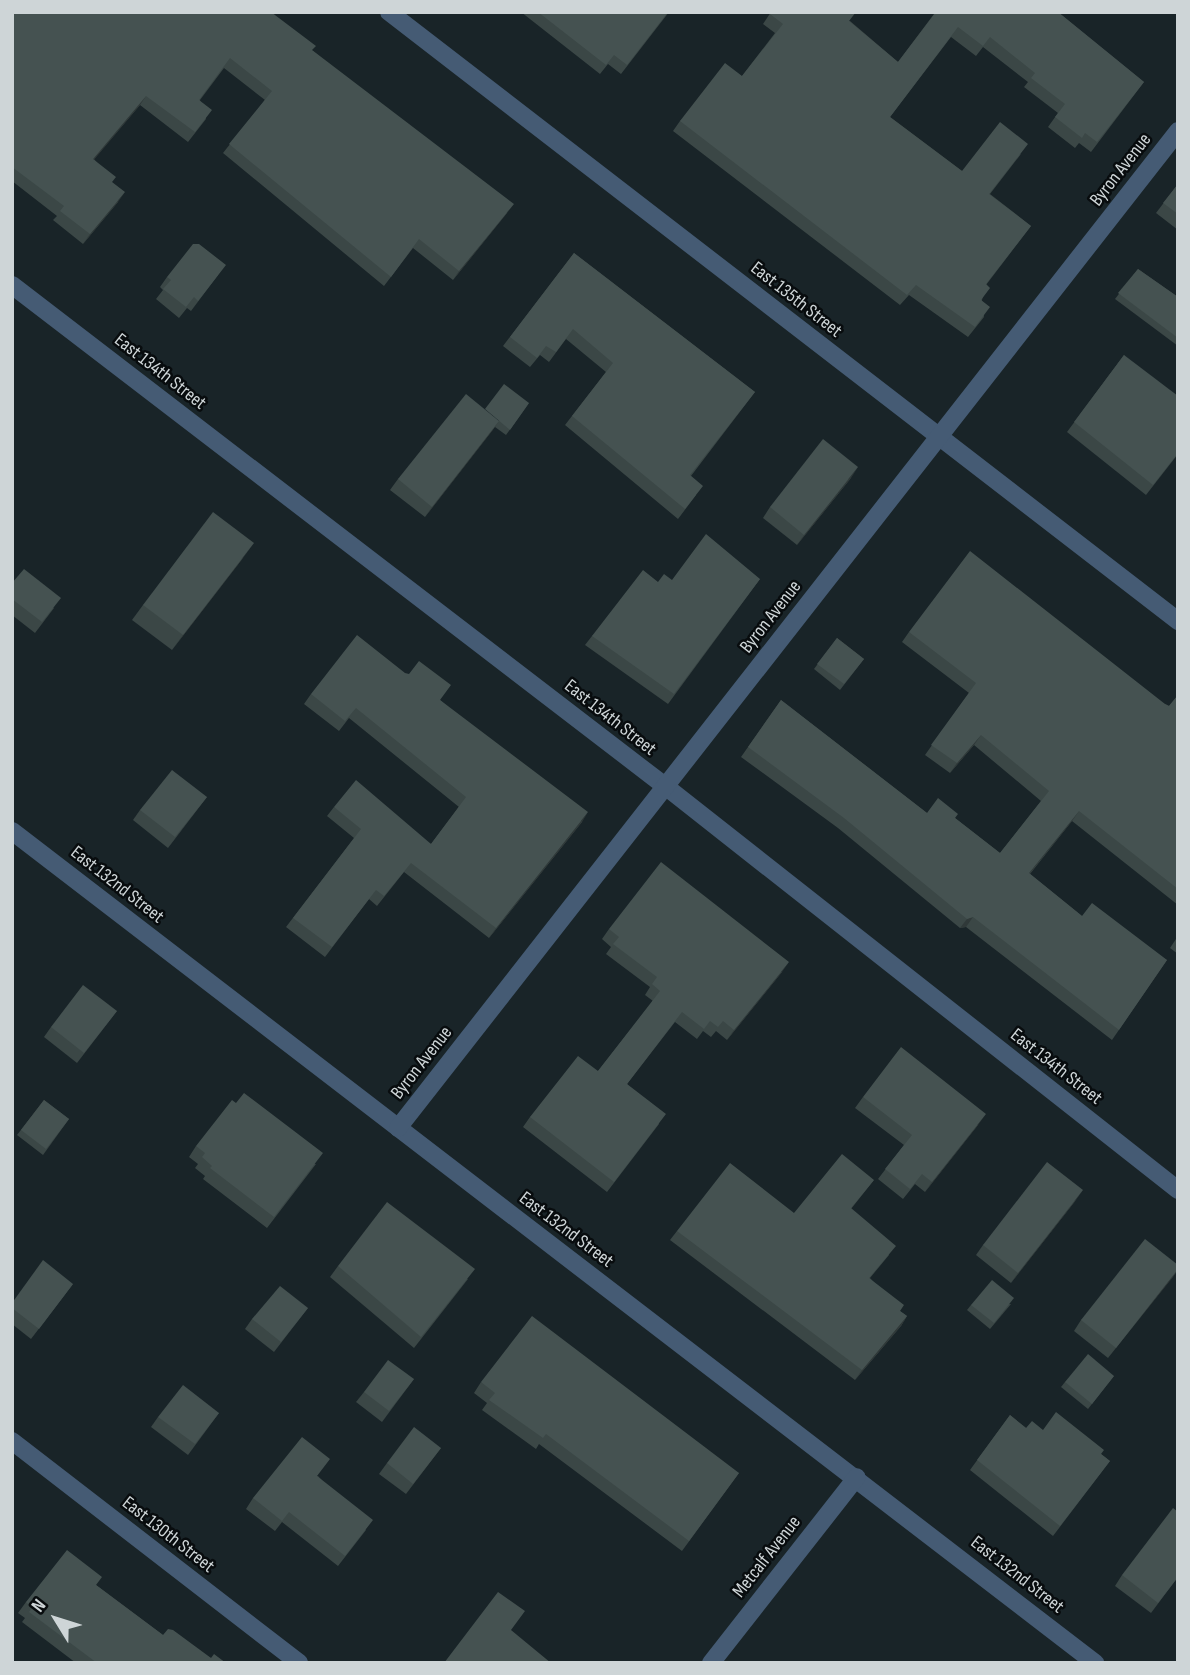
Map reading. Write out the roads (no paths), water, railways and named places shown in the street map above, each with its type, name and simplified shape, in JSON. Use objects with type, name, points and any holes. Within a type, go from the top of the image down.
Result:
[{"type":"street","name":"East 135th Street","points":[[389,12],[1178,621]]},
{"type":"street","name":"Byron Avenue","points":[[398,1128],[1178,131]]},
{"type":"street","name":"East 134th Street","points":[[12,285],[665,786],[1178,1189]]},
{"type":"street","name":"East 132nd Street","points":[[12,831],[857,1477],[1095,1663]]},
{"type":"street","name":"East 130th Street","points":[[12,1441],[299,1663]]},
{"type":"street","name":"Metcalf Avenue","points":[[711,1663],[857,1477]]}]
